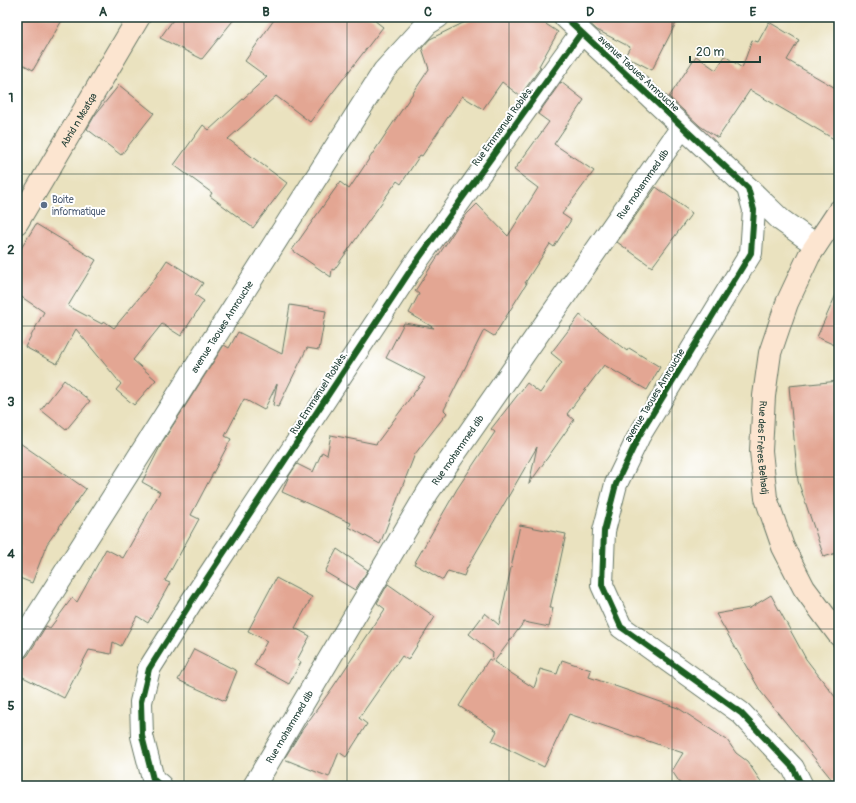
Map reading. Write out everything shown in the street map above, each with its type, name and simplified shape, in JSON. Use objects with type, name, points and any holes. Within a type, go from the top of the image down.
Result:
[{"type":"main road","name":"Abrid n Mɛatqa","points":[[17,223],[139,17]]},
{"type":"main road","name":"Rue des Frères Belhadj","points":[[839,210],[809,256],[788,303],[770,353],[764,396],[761,451],[766,498],[783,547],[804,588],[839,635]]},
{"type":"street","name":"avenue Taoues Amrouche","points":[[17,648],[384,70],[427,24],[438,17]]},
{"type":"street","name":"avenue Taoues Amrouche","points":[[565,17],[748,188],[754,210],[751,253],[639,436],[616,484],[604,531],[602,585],[621,627],[741,713],[793,768],[802,786]]},
{"type":"street","name":"Rue Emmanuel Roblès.","points":[[161,786],[153,779],[142,736],[141,702],[149,670],[190,604],[412,268],[581,33]]},
{"type":"street","name":"Rue mohammed dib","points":[[254,786],[428,492],[682,127]]},
{"type":"street","points":[[748,188],[781,220],[816,245]]},
{"type":"building","points":[[17,17],[64,17],[33,70],[17,61]]},
{"type":"building","points":[[175,17],[236,17],[202,59],[160,38]]},
{"type":"building","points":[[276,17],[370,17],[383,27],[310,122],[276,96],[228,139],[287,183],[253,228],[210,196],[212,193],[174,165],[203,125],[209,130],[267,77],[245,61]]},
{"type":"building","points":[[480,17],[535,17],[558,32],[539,66],[541,67],[520,96],[502,82],[483,109],[462,96],[422,156],[420,155],[401,184],[397,181],[334,270],[332,269],[331,277],[292,250],[340,182],[349,189],[429,69],[422,48],[430,39],[463,23]]},
{"type":"building","points":[[583,17],[664,17],[676,23],[652,70],[625,56],[630,47],[597,30]]},
{"type":"building","points":[[769,22],[799,40],[787,60],[839,90],[839,142],[750,90],[718,138],[700,126],[669,97],[696,56],[716,70],[725,56],[742,68],[752,40],[758,42]]},
{"type":"building","points":[[561,82],[584,100],[554,144],[594,171],[562,214],[571,220],[554,247],[550,244],[494,336],[484,330],[444,410],[447,413],[415,454],[380,544],[349,527],[351,523],[282,492],[289,476],[297,464],[313,472],[322,452],[327,455],[331,435],[376,444],[425,378],[386,358],[404,323],[434,328],[409,313],[419,294],[415,291],[457,227],[477,204],[508,236],[538,188],[514,170],[549,122],[538,114]]},
{"type":"building","points":[[119,85],[154,113],[121,155],[87,129],[95,115]]},
{"type":"building","points":[[656,187],[692,213],[652,267],[617,242]]},
{"type":"building","points":[[36,224],[96,260],[68,306],[102,324],[104,321],[114,328],[153,281],[167,260],[203,283],[195,295],[204,301],[181,336],[162,324],[133,360],[156,380],[134,405],[116,390],[121,384],[76,329],[57,364],[25,347],[44,312],[17,294],[17,255]]},
{"type":"building","points":[[839,288],[839,347],[817,337]]},
{"type":"building","points":[[290,305],[326,311],[319,350],[307,348],[278,407],[273,405],[277,384],[264,410],[244,399],[225,436],[231,439],[191,515],[199,519],[165,581],[170,583],[148,623],[137,616],[121,646],[113,642],[111,654],[89,650],[64,698],[17,674],[17,660],[23,659],[28,655],[46,626],[50,628],[72,598],[77,602],[106,549],[123,558],[160,492],[142,482],[163,441],[224,345],[229,348],[238,332],[282,354]]},
{"type":"building","points":[[580,315],[627,351],[629,348],[660,367],[647,390],[604,365],[567,414],[574,420],[529,484],[537,447],[467,568],[464,576],[448,571],[443,580],[414,564],[457,489],[495,432],[491,429],[527,383],[540,393],[562,362],[551,353]]},
{"type":"building","points":[[64,380],[90,401],[66,430],[41,410]]},
{"type":"building","points":[[839,381],[839,552],[824,557],[798,481],[789,386]]},
{"type":"building","points":[[17,441],[86,489],[47,544],[32,583],[17,577]]},
{"type":"building","points":[[520,525],[566,534],[550,608],[553,608],[549,627],[524,622],[494,662],[534,688],[540,669],[557,674],[562,660],[591,670],[589,677],[678,708],[727,740],[736,753],[747,761],[764,786],[682,786],[672,771],[683,753],[569,714],[544,767],[492,741],[497,731],[459,706],[489,659],[492,661],[493,653],[469,634],[485,613],[499,625]]},
{"type":"building","points":[[337,549],[368,570],[355,590],[325,572]]},
{"type":"building","points":[[276,578],[312,597],[295,628],[310,636],[297,660],[301,662],[289,684],[254,665],[267,641],[248,631]]},
{"type":"building","points":[[388,584],[435,617],[408,660],[402,656],[359,718],[367,724],[346,757],[339,752],[329,777],[284,759],[302,730],[333,687],[385,609],[377,603]]},
{"type":"building","points":[[771,595],[806,659],[839,702],[839,786],[837,786],[761,692],[716,614],[750,608]]},
{"type":"building","points":[[194,649],[237,671],[225,701],[178,680]]},
{"type":"cycle path","points":[[565,17],[748,188],[754,210],[751,253],[639,436],[616,484],[604,531],[602,585],[621,627],[741,713],[793,768],[802,786]]},
{"type":"cycle path","points":[[161,786],[153,779],[142,736],[141,702],[149,669],[190,604],[412,268],[581,33]]},
{"type":"place","name":"Boite informatique","points":[[44,205]]}]
